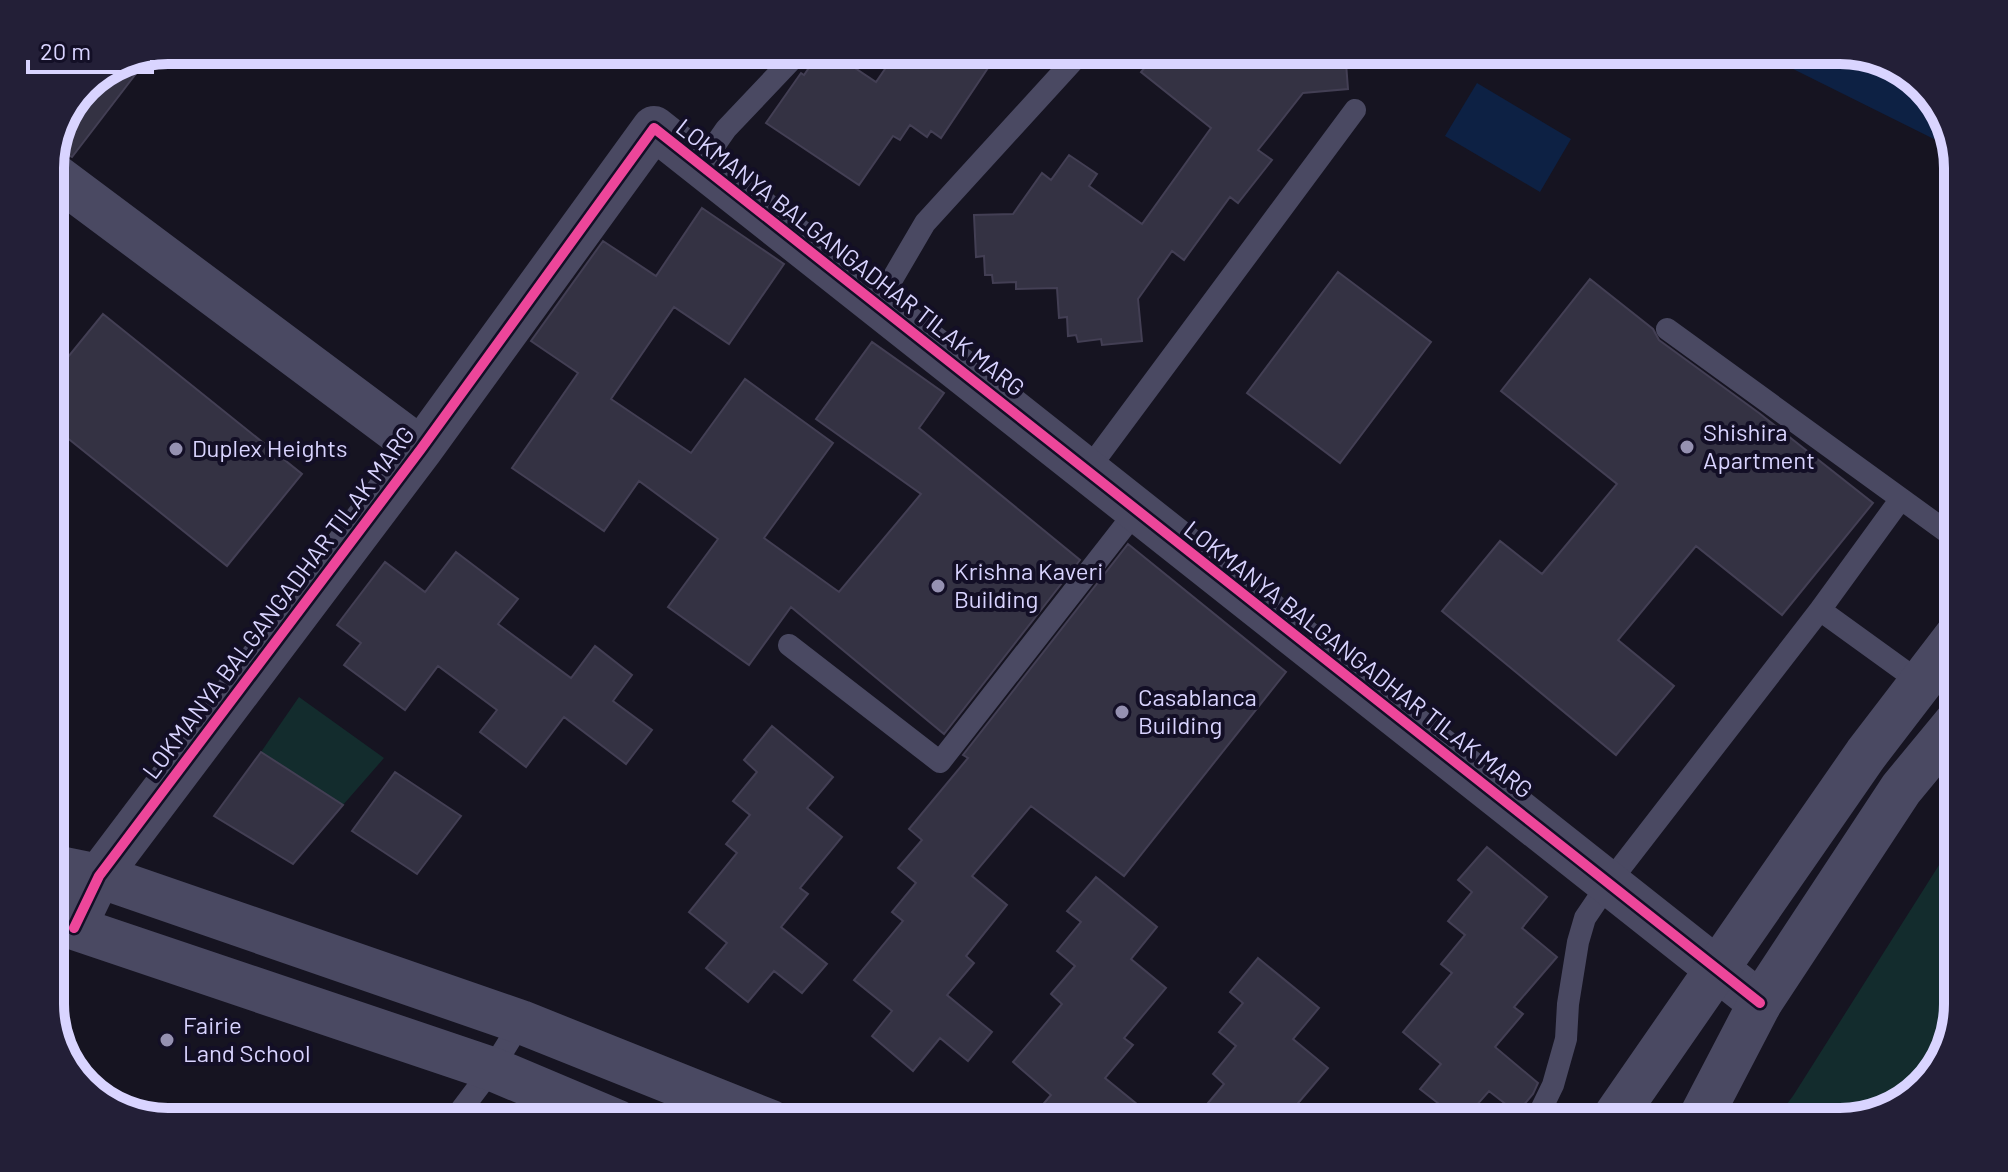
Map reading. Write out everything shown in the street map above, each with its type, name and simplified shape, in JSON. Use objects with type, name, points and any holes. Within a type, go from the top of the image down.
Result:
[{"type":"street","name":"LOKMANYA BALGANGADHAR TILAK MARG","points":[[64,922],[421,449],[654,128],[1760,1003]]},
{"type":"street","name":"LOKMANYA BALGANGADHAR TILAK MARG","points":[[64,182],[421,449]]},
{"type":"street","points":[[1621,1108],[1866,754],[1944,653]]},
{"type":"street","points":[[1705,1108],[1760,1003],[1901,789],[1944,737]]},
{"type":"street","points":[[64,869],[99,876],[521,1022],[736,1108]]},
{"type":"street","points":[[64,926],[492,1069],[585,1108]]},
{"type":"lane","points":[[701,165],[726,129],[788,64]]},
{"type":"lane","points":[[877,305],[925,223],[1070,64]]},
{"type":"lane","points":[[1087,471],[1355,110]]},
{"type":"lane","points":[[1667,329],[1944,530]]},
{"type":"lane","points":[[1542,1108],[1553,1085],[1566,1039],[1568,1004],[1585,918],[1900,500]]},
{"type":"lane","points":[[789,645],[940,762],[1137,510]]},
{"type":"lane","points":[[1820,610],[1921,683]]},
{"type":"lane","points":[[463,1108],[492,1069],[521,1022]]},
{"type":"green space","points":[[299,697],[384,758],[343,805],[261,752]]},
{"type":"green space","points":[[1944,857],[1944,1004],[1940,1031],[1930,1056],[1903,1086],[1867,1104],[1840,1108],[1784,1108]]},
{"type":"water","points":[[1783,64],[1853,65],[1880,72],[1903,86],[1926,110],[1940,142]]},
{"type":"water","points":[[1477,83],[1571,139],[1540,192],[1445,136]]},
{"type":"building","points":[[811,64],[849,64],[876,82],[888,64],[991,64],[941,138],[931,131],[927,137],[910,125],[900,140],[893,136],[859,185],[766,123],[801,73],[804,75]]},
{"type":"building","points":[[1148,64],[1346,64],[1348,89],[1303,93],[1258,150],[1272,160],[1238,203],[1230,197],[1184,260],[1172,251],[1138,299],[1142,341],[1102,345],[1101,339],[1078,342],[1076,335],[1068,336],[1067,317],[1059,318],[1057,288],[1016,289],[1016,282],[993,283],[992,275],[985,275],[984,256],[976,257],[974,215],[1013,214],[1042,173],[1051,180],[1069,155],[1097,174],[1089,186],[1142,224],[1211,128],[1141,72]]},
{"type":"building","points":[[140,69],[72,157],[66,153],[68,141],[86,105],[116,78]]},
{"type":"building","points":[[702,208],[784,264],[729,344],[674,307],[611,399],[691,453],[745,379],[833,443],[764,538],[839,592],[921,494],[816,419],[872,342],[944,393],[919,428],[1080,560],[944,734],[791,607],[749,665],[668,607],[718,539],[639,481],[604,531],[512,468],[578,373],[531,341],[603,241],[656,276]]},
{"type":"building","points":[[1338,272],[1431,342],[1340,463],[1247,393]]},
{"type":"building","name":"Shishira Apartment","points":[[1590,279],[1653,329],[1659,340],[1759,413],[1873,503],[1782,615],[1696,546],[1618,640],[1674,686],[1616,755],[1442,611],[1500,541],[1542,574],[1617,484],[1501,391]]},
{"type":"building","name":"Duplex Heights","points":[[103,314],[302,474],[227,566],[64,435],[64,362]]},
{"type":"building","name":"Casablanca Building","points":[[1128,544],[1286,672],[1124,876],[1031,806],[972,876],[1007,905],[966,956],[974,963],[947,995],[992,1032],[968,1061],[940,1038],[913,1071],[872,1036],[892,1011],[854,980],[903,921],[892,912],[916,883],[898,868],[922,840],[909,829],[968,758],[963,755]]},
{"type":"building","points":[[456,552],[518,599],[498,624],[571,678],[595,646],[632,675],[613,701],[652,730],[626,764],[564,717],[526,767],[480,732],[497,710],[438,666],[405,710],[344,665],[361,643],[337,625],[385,562],[425,592]]},
{"type":"building","points":[[772,726],[833,777],[807,808],[842,837],[800,888],[808,894],[781,927],[827,964],[802,993],[774,971],[748,1002],[706,968],[727,943],[689,912],[737,853],[726,844],[750,815],[733,801],[757,772],[744,760]]},
{"type":"building","points":[[261,752],[343,805],[293,864],[214,816]]},
{"type":"building","points":[[395,772],[461,816],[417,874],[352,831]]},
{"type":"building","points":[[1487,847],[1547,897],[1522,928],[1557,957],[1514,1007],[1523,1014],[1495,1047],[1538,1083],[1521,1108],[1511,1108],[1489,1091],[1474,1108],[1444,1108],[1420,1089],[1441,1064],[1403,1032],[1452,973],[1441,964],[1465,935],[1448,921],[1472,892],[1458,880]]},
{"type":"building","points":[[1096,877],[1157,927],[1131,959],[1166,988],[1124,1038],[1133,1045],[1105,1078],[1142,1108],[1040,1108],[1051,1095],[1013,1062],[1062,1004],[1051,994],[1075,966],[1057,951],[1081,922],[1067,911]]},
{"type":"building","points":[[1258,958],[1319,1008],[1293,1039],[1328,1068],[1294,1108],[1204,1108],[1224,1084],[1213,1074],[1236,1046],[1219,1032],[1243,1003],[1230,992]]},
{"type":"cycle path","points":[[74,928],[99,876],[421,449],[654,128],[1760,1003]]},
{"type":"place","name":"Shishira Apartment","points":[[1687,447]]},
{"type":"place","name":"Duplex Heights","points":[[176,449]]},
{"type":"place","name":"Krishna Kaveri Building","points":[[938,586]]},
{"type":"place","name":"Casablanca Building","points":[[1122,712]]},
{"type":"place","name":"Fairie Land School","points":[[167,1040]]}]
